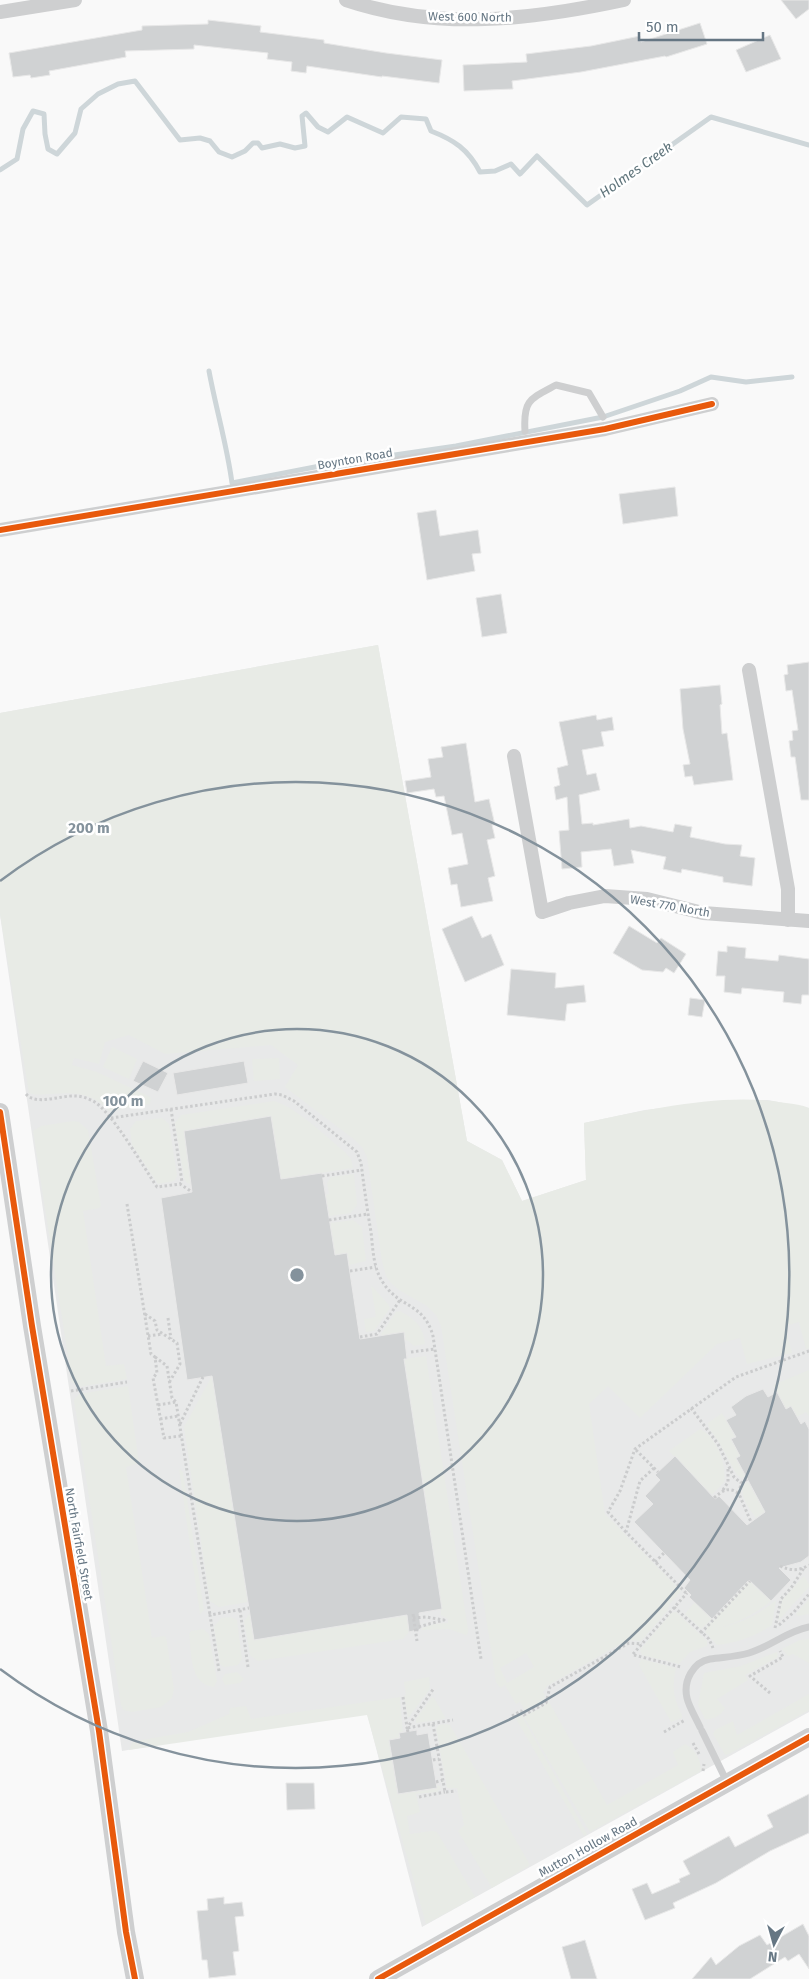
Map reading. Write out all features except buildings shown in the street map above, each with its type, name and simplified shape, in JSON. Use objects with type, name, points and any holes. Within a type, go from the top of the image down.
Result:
[{"type":"street","name":"West 600 North","points":[[346,0],[369,8],[437,19],[496,20],[567,12],[624,0]]},
{"type":"street","points":[[0,12],[70,1]]},
{"type":"street","name":"Boynton Road","points":[[0,530],[605,429],[712,404]]},
{"type":"street","points":[[749,670],[788,889],[788,920]]},
{"type":"street","name":"West 770 North","points":[[514,756],[542,912],[569,903],[605,896],[647,899],[704,913],[809,922]]},
{"type":"street","name":"North Fairfield Street","points":[[0,1112],[35,1345],[99,1731],[126,1932],[135,1979]]},
{"type":"street","name":"Mutton Hollow Road","points":[[378,1979],[592,1857],[728,1784],[809,1737]]},
{"type":"lane","points":[[525,432],[524,414],[531,398],[556,385],[589,393],[603,416]]},
{"type":"lane","points":[[728,1784],[687,1698],[690,1674],[698,1664],[710,1659],[728,1658],[750,1653],[795,1630],[809,1627]]},
{"type":"path","points":[[26,1094],[34,1099],[84,1097],[99,1104],[111,1118],[157,1187],[180,1184],[192,1192]]},
{"type":"path","points":[[111,1118],[267,1094],[282,1095],[294,1100],[353,1148],[359,1157],[362,1170],[376,1267],[384,1285],[400,1300],[420,1312],[431,1327],[481,1660]]},
{"type":"path","points":[[171,1109],[182,1182],[180,1184]]},
{"type":"path","points":[[322,1176],[362,1170]]},
{"type":"path","points":[[127,1204],[151,1354],[167,1366],[172,1398],[176,1402],[219,1671]]},
{"type":"path","points":[[329,1220],[368,1214]]},
{"type":"path","points":[[350,1271],[376,1267]]},
{"type":"path","points":[[360,1337],[377,1334],[400,1300]]},
{"type":"path","points":[[144,1314],[155,1321],[157,1330],[177,1343],[180,1364],[170,1381]]},
{"type":"path","points":[[168,1318],[171,1339]]},
{"type":"path","points":[[148,1336],[164,1334]]},
{"type":"path","points":[[411,1352],[435,1349]]},
{"type":"path","points":[[682,1667],[633,1655],[687,1593],[608,1512],[620,1491],[635,1449],[736,1376],[809,1352]]},
{"type":"path","points":[[155,1357],[157,1373],[153,1378],[164,1438],[181,1436]]},
{"type":"path","points":[[180,1424],[203,1377]]},
{"type":"path","points":[[71,1391],[126,1382]]},
{"type":"path","points":[[158,1405],[176,1402]]},
{"type":"path","points":[[691,1408],[718,1444],[728,1461],[734,1477],[741,1483]]},
{"type":"path","points":[[160,1419],[178,1416]]},
{"type":"path","points":[[635,1449],[658,1472]]},
{"type":"path","points":[[714,1498],[723,1490],[728,1482],[728,1461]]},
{"type":"path","points":[[626,1532],[640,1481],[654,1468]]},
{"type":"path","points":[[741,1483],[747,1480]]},
{"type":"path","points":[[741,1483],[739,1494],[751,1522]]},
{"type":"path","points":[[723,1490],[731,1489],[739,1494]]},
{"type":"path","points":[[656,1562],[664,1553]]},
{"type":"path","points":[[780,1566],[794,1570],[809,1565]]},
{"type":"path","points":[[774,1628],[780,1599],[791,1588],[804,1568]]},
{"type":"path","points":[[701,1633],[750,1581]]},
{"type":"path","points":[[674,1607],[708,1639],[714,1648]]},
{"type":"path","points":[[210,1614],[249,1608]]},
{"type":"path","points":[[240,1610],[248,1667]]},
{"type":"path","points":[[416,1633],[418,1627],[444,1620],[413,1616],[417,1641]]},
{"type":"path","points":[[512,1716],[521,1710],[524,1715],[546,1703],[550,1687],[605,1656],[629,1643],[642,1644]]},
{"type":"path","points":[[770,1693],[750,1676],[783,1657],[780,1650]]},
{"type":"path","points":[[408,1730],[434,1688]]},
{"type":"path","points":[[403,1697],[408,1730]]},
{"type":"path","points":[[408,1730],[453,1720]]},
{"type":"path","points":[[433,1724],[445,1792]]},
{"type":"path","points":[[693,1743],[704,1763],[703,1772]]},
{"type":"path","points":[[433,1760],[439,1759]]},
{"type":"path","points":[[436,1782],[443,1780]]},
{"type":"path","points":[[419,1797],[456,1791]]},
{"type":"shaded area","points":[[378,645],[467,1141],[502,1160],[522,1201],[586,1180],[584,1123],[645,1110],[730,1100],[768,1100],[809,1108],[809,1712],[422,1927],[366,1709],[122,1751],[0,915],[0,713]]},
{"type":"shaded area","points":[[378,645],[467,1141],[502,1160],[522,1201],[586,1180],[584,1123],[659,1108],[711,1101],[762,1100],[795,1104],[809,1108],[809,1348],[806,1349],[799,1322],[785,1326],[792,1353],[747,1364],[740,1338],[717,1344],[640,1418],[608,1386],[589,1404],[605,1514],[681,1591],[669,1605],[668,1610],[641,1641],[627,1640],[547,1686],[543,1692],[545,1695],[543,1701],[525,1711],[520,1702],[516,1704],[505,1685],[500,1688],[496,1682],[441,1326],[436,1315],[427,1306],[399,1290],[386,1276],[382,1261],[367,1157],[362,1147],[355,1140],[285,1087],[298,1065],[271,1045],[165,1054],[129,1035],[105,1042],[99,1064],[74,1058],[72,1065],[97,1072],[148,1096],[151,1098],[150,1104],[109,1111],[97,1100],[83,1095],[68,1093],[37,1095],[29,1093],[0,914],[0,713]],"holes":[[[526,1653],[534,1667],[507,1683],[500,1668]]]},
{"type":"shaded area","points":[[112,1047],[137,1059],[129,1079],[103,1067]]},
{"type":"shaded area","points":[[279,1058],[280,1079],[254,1081],[252,1059]]},
{"type":"shaded area","points":[[274,1101],[302,1116],[345,1152],[351,1159],[353,1168],[281,1179],[271,1116],[184,1131],[191,1184],[187,1183],[184,1178],[175,1123],[181,1115]]},
{"type":"shaded area","points":[[162,1118],[169,1124],[177,1176],[174,1181],[158,1184],[132,1145],[130,1129],[136,1121]]},
{"type":"shaded area","points":[[73,1121],[79,1122],[88,1130],[101,1206],[83,1211],[106,1366],[124,1364],[127,1379],[78,1387],[72,1382],[33,1131],[41,1126]]},
{"type":"shaded area","points":[[354,1174],[357,1205],[351,1213],[329,1216],[325,1195],[329,1194],[327,1183],[331,1177]]},
{"type":"shaded area","points":[[353,1220],[362,1227],[366,1261],[349,1265],[347,1253],[335,1255],[330,1223]]},
{"type":"shaded area","points":[[371,1285],[390,1308],[374,1331],[366,1332],[364,1319],[376,1317]]},
{"type":"shaded area","points":[[400,1311],[418,1324],[425,1344],[414,1346],[407,1340],[405,1341],[404,1333],[380,1336],[396,1312]]},
{"type":"shaded area","points":[[426,1356],[468,1630],[467,1635],[449,1629],[422,1630],[422,1628],[435,1624],[448,1623],[448,1619],[441,1615],[442,1609],[404,1359]]},
{"type":"shaded area","points":[[809,1370],[809,1416],[806,1412],[797,1417],[786,1409],[773,1385]]},
{"type":"shaded area","points":[[212,1376],[248,1602],[219,1607],[210,1601],[184,1427]]},
{"type":"shaded area","points":[[128,1386],[139,1463],[126,1467],[152,1638],[166,1637],[174,1689],[172,1698],[161,1707],[132,1712],[123,1710],[121,1705],[74,1400],[79,1394]]},
{"type":"shaded area","points":[[722,1413],[736,1437],[731,1440],[740,1456],[736,1459],[745,1476],[742,1478],[737,1475],[709,1428],[708,1423]]},
{"type":"shaded area","points":[[700,1429],[716,1445],[724,1468],[724,1482],[712,1495],[669,1451]]},
{"type":"shaded area","points":[[179,1469],[183,1472],[204,1610],[200,1614]]},
{"type":"shaded area","points":[[748,1482],[765,1512],[756,1518],[744,1498],[744,1484]]},
{"type":"shaded area","points":[[804,1576],[809,1587],[778,1621],[781,1601]]},
{"type":"shaded area","points":[[750,1581],[771,1601],[740,1621],[723,1627],[704,1630]]},
{"type":"shaded area","points":[[809,1599],[809,1614],[798,1616],[796,1614]]},
{"type":"shaded area","points":[[776,1600],[772,1625],[753,1636],[717,1645],[705,1632],[706,1630],[725,1626],[752,1616]]},
{"type":"shaded area","points":[[695,1602],[712,1619],[701,1629],[685,1614]]},
{"type":"shaded area","points":[[676,1612],[707,1641],[707,1646],[690,1652],[679,1664],[642,1655],[640,1650],[671,1613]]},
{"type":"shaded area","points":[[250,1613],[254,1639],[407,1615],[409,1632],[403,1639],[258,1661],[250,1655],[244,1621]]},
{"type":"shaded area","points":[[230,1617],[237,1620],[242,1659],[238,1665],[224,1667],[220,1664],[214,1627],[221,1618]]},
{"type":"shaded area","points":[[203,1629],[209,1634],[217,1681],[214,1687],[206,1685],[200,1680],[193,1667],[189,1634],[191,1631]]},
{"type":"shaded area","points":[[809,1639],[809,1663],[793,1654],[788,1656],[782,1649],[800,1640]]},
{"type":"shaded area","points":[[777,1652],[778,1656],[776,1658],[745,1675],[748,1680],[717,1699],[725,1708],[722,1713],[713,1718],[705,1719],[698,1705],[704,1673],[741,1666]]},
{"type":"shaded area","points":[[641,1659],[676,1668],[674,1692],[682,1718],[671,1722],[639,1665]]},
{"type":"shaded area","points":[[237,1672],[244,1679],[240,1683],[225,1685],[222,1679],[225,1674]]},
{"type":"shaded area","points":[[429,1677],[430,1689],[408,1718],[404,1696],[406,1695],[404,1682]]},
{"type":"shaded area","points":[[809,1694],[809,1710],[731,1753],[725,1755],[713,1734],[715,1730],[733,1721],[737,1735]]},
{"type":"shaded area","points":[[400,1697],[403,1733],[399,1734],[400,1738],[389,1740],[398,1794],[437,1788],[437,1785],[441,1787],[437,1792],[416,1794],[420,1812],[407,1816],[410,1834],[437,1832],[475,1897],[426,1924],[367,1715],[129,1750],[132,1743],[136,1741],[188,1732],[229,1714],[230,1708],[246,1706],[251,1719]]},
{"type":"shaded area","points":[[432,1697],[445,1717],[444,1719],[416,1723],[416,1719]]},
{"type":"shaded area","points":[[549,1702],[607,1805],[678,1765],[673,1752],[685,1744],[697,1755],[701,1771],[590,1832],[524,1717]]},
{"type":"shaded area","points":[[521,1714],[587,1834],[584,1836],[515,1717]]},
{"type":"shaded area","points":[[439,1725],[450,1725],[530,1865],[492,1888],[458,1831],[464,1825],[457,1788],[447,1788],[436,1728]]},
{"type":"waterway","name":"Holmes Creek","points":[[0,170],[17,159],[23,129],[33,111],[44,114],[48,149],[57,154],[75,133],[81,109],[98,94],[118,84],[135,81],[180,140],[200,138],[210,141],[219,152],[232,157],[245,151],[253,143],[258,143],[262,148],[280,144],[295,148],[305,146],[302,116],[306,113],[318,127],[328,132],[347,117],[383,133],[401,117],[426,119],[431,131],[460,146],[471,157],[480,172],[495,171],[511,164],[520,174],[537,156],[587,205],[711,117],[809,145]]},
{"type":"waterway","points":[[209,371],[232,483],[320,466],[456,446],[603,417],[680,391],[711,377],[746,382],[792,377]]},
{"type":"cycle path","points":[[0,530],[605,429],[712,404]]},
{"type":"cycle path","points":[[0,1112],[32,1326],[99,1731],[126,1932],[135,1979]]},
{"type":"cycle path","points":[[378,1979],[809,1737]]}]
